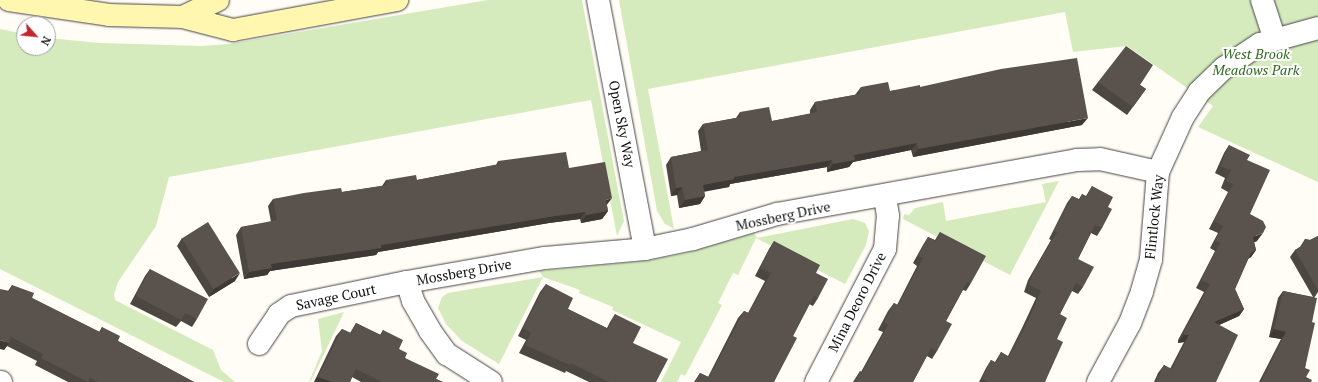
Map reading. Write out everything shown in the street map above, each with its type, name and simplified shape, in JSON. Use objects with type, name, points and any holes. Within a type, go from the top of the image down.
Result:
[{"type":"street","points":[[9,0],[109,14],[183,17],[233,30],[396,0]]},
{"type":"street","points":[[183,17],[218,0]]},
{"type":"street","name":"Open Sky Way","points":[[598,0],[645,249]]},
{"type":"street","points":[[1262,0],[1274,38]]},
{"type":"street","name":"Flintlock Way","points":[[1098,382],[1130,322],[1149,266],[1158,172],[1183,117],[1199,92],[1224,68],[1260,44],[1274,38],[1318,28]]},
{"type":"street","name":"Mossberg Drive","points":[[407,282],[545,258],[645,249],[693,239],[777,214],[885,196],[1077,160],[1100,160],[1158,172]]},
{"type":"street","name":"Mina Deoro Drive","points":[[816,382],[885,248],[888,216],[885,196]]},
{"type":"street","points":[[407,282],[413,301],[430,332],[447,354],[490,382]]},
{"type":"street","name":"Savage Court","points":[[259,344],[279,314],[291,306],[407,282]]},
{"type":"green space","points":[[488,0],[582,0],[624,221],[617,236],[591,100],[169,177],[156,226],[118,282],[114,294],[115,300],[213,350],[221,370],[235,382],[224,382],[0,269],[0,29],[16,32],[16,56],[56,56],[56,39],[100,43],[202,46],[228,44]]},
{"type":"green space","name":"West Brook Meadows Park","points":[[619,0],[1318,0],[1318,182],[1198,127],[1213,106],[1127,46],[1073,52],[1065,12],[648,89],[674,229],[665,224],[657,211]]},
{"type":"green space","points":[[1059,181],[1010,275],[903,219],[904,214],[909,215],[915,208],[943,202],[946,221],[1046,202],[1042,184]]},
{"type":"green space","points":[[853,219],[865,223],[869,231],[866,245],[845,284],[756,238],[738,275],[733,273],[718,303],[722,305],[685,376],[681,374],[677,382],[661,382],[681,342],[612,310],[613,307],[579,293],[580,290],[543,277],[539,271],[645,261],[687,253],[754,233],[757,238]]},
{"type":"green space","points":[[543,277],[499,364],[462,341],[446,324],[438,308],[442,297],[448,293]]},
{"type":"green space","points":[[344,312],[311,381],[309,382],[322,351],[318,319]]},
{"type":"building","points":[[1126,46],[1153,65],[1140,85],[1146,89],[1133,107],[1098,82]]},
{"type":"building","points":[[1077,58],[1088,118],[918,149],[917,143],[854,155],[855,160],[833,164],[832,160],[734,177],[734,179],[703,185],[705,196],[685,200],[682,187],[676,188],[671,157],[708,150],[703,124],[741,117],[740,112],[769,107],[772,121],[817,112],[815,102],[859,94],[861,87],[888,82],[890,91],[920,85],[920,87],[1001,69]]},
{"type":"building","points":[[1229,145],[1250,155],[1247,160],[1270,170],[1250,214],[1263,221],[1266,227],[1263,233],[1253,237],[1256,250],[1251,253],[1235,289],[1244,309],[1214,322],[1238,335],[1216,382],[1156,382],[1164,365],[1172,369],[1189,335],[1184,335],[1184,332],[1210,284],[1201,280],[1220,243],[1215,241],[1223,226],[1214,221],[1233,184],[1226,181],[1231,170],[1220,166]]},
{"type":"building","points":[[566,152],[569,168],[605,162],[612,198],[606,200],[608,211],[586,215],[585,212],[555,216],[381,245],[381,248],[271,264],[272,268],[249,272],[241,227],[277,220],[273,199],[341,188],[342,192],[387,185],[386,180],[416,175],[417,180],[499,164],[498,161]]},
{"type":"building","points":[[1092,186],[1113,197],[1108,207],[1112,209],[1102,228],[1095,225],[1078,259],[1094,267],[1083,287],[1076,283],[1060,314],[1067,318],[1057,339],[1063,342],[1045,382],[986,382],[987,381],[982,379],[991,360],[996,363],[1001,352],[1009,357],[1028,321],[1041,291],[1029,285],[1033,273],[1057,232],[1054,231],[1072,196],[1080,200],[1082,194],[1087,197]]},
{"type":"building","points":[[208,222],[240,273],[214,289],[182,238]]},
{"type":"building","points":[[940,232],[986,256],[971,283],[967,282],[946,321],[952,324],[937,351],[931,348],[913,382],[855,382],[860,371],[862,373],[888,325],[884,322],[894,303],[898,305],[923,258],[918,256],[928,237],[936,241]]},
{"type":"building","points":[[1318,236],[1318,290],[1295,250],[1303,245],[1305,239],[1310,240]]},
{"type":"building","points":[[774,241],[820,265],[816,273],[828,279],[818,298],[814,296],[793,336],[797,338],[774,382],[695,382],[700,373],[709,377],[744,311],[749,313],[771,273],[760,268]]},
{"type":"building","points":[[150,269],[208,299],[197,319],[185,313],[181,320],[136,296]]},
{"type":"building","points":[[546,284],[573,298],[568,309],[608,329],[615,314],[641,327],[633,343],[668,359],[656,382],[609,382],[571,363],[570,365],[525,345],[531,333],[523,328]]},
{"type":"building","points":[[12,285],[34,293],[32,298],[100,332],[102,327],[120,336],[118,341],[194,382],[98,382],[90,378],[88,382],[41,358],[43,354],[11,337],[9,343],[0,340],[0,289],[10,291]]},
{"type":"building","points":[[1283,291],[1317,298],[1312,322],[1315,323],[1305,368],[1310,370],[1306,377],[1312,380],[1311,382],[1261,382],[1286,332],[1274,329]]},
{"type":"building","points":[[356,323],[381,335],[383,330],[403,340],[399,349],[407,353],[405,358],[439,374],[436,379],[443,382],[382,382],[356,369],[350,382],[332,382],[318,377],[342,329],[351,333]]}]
